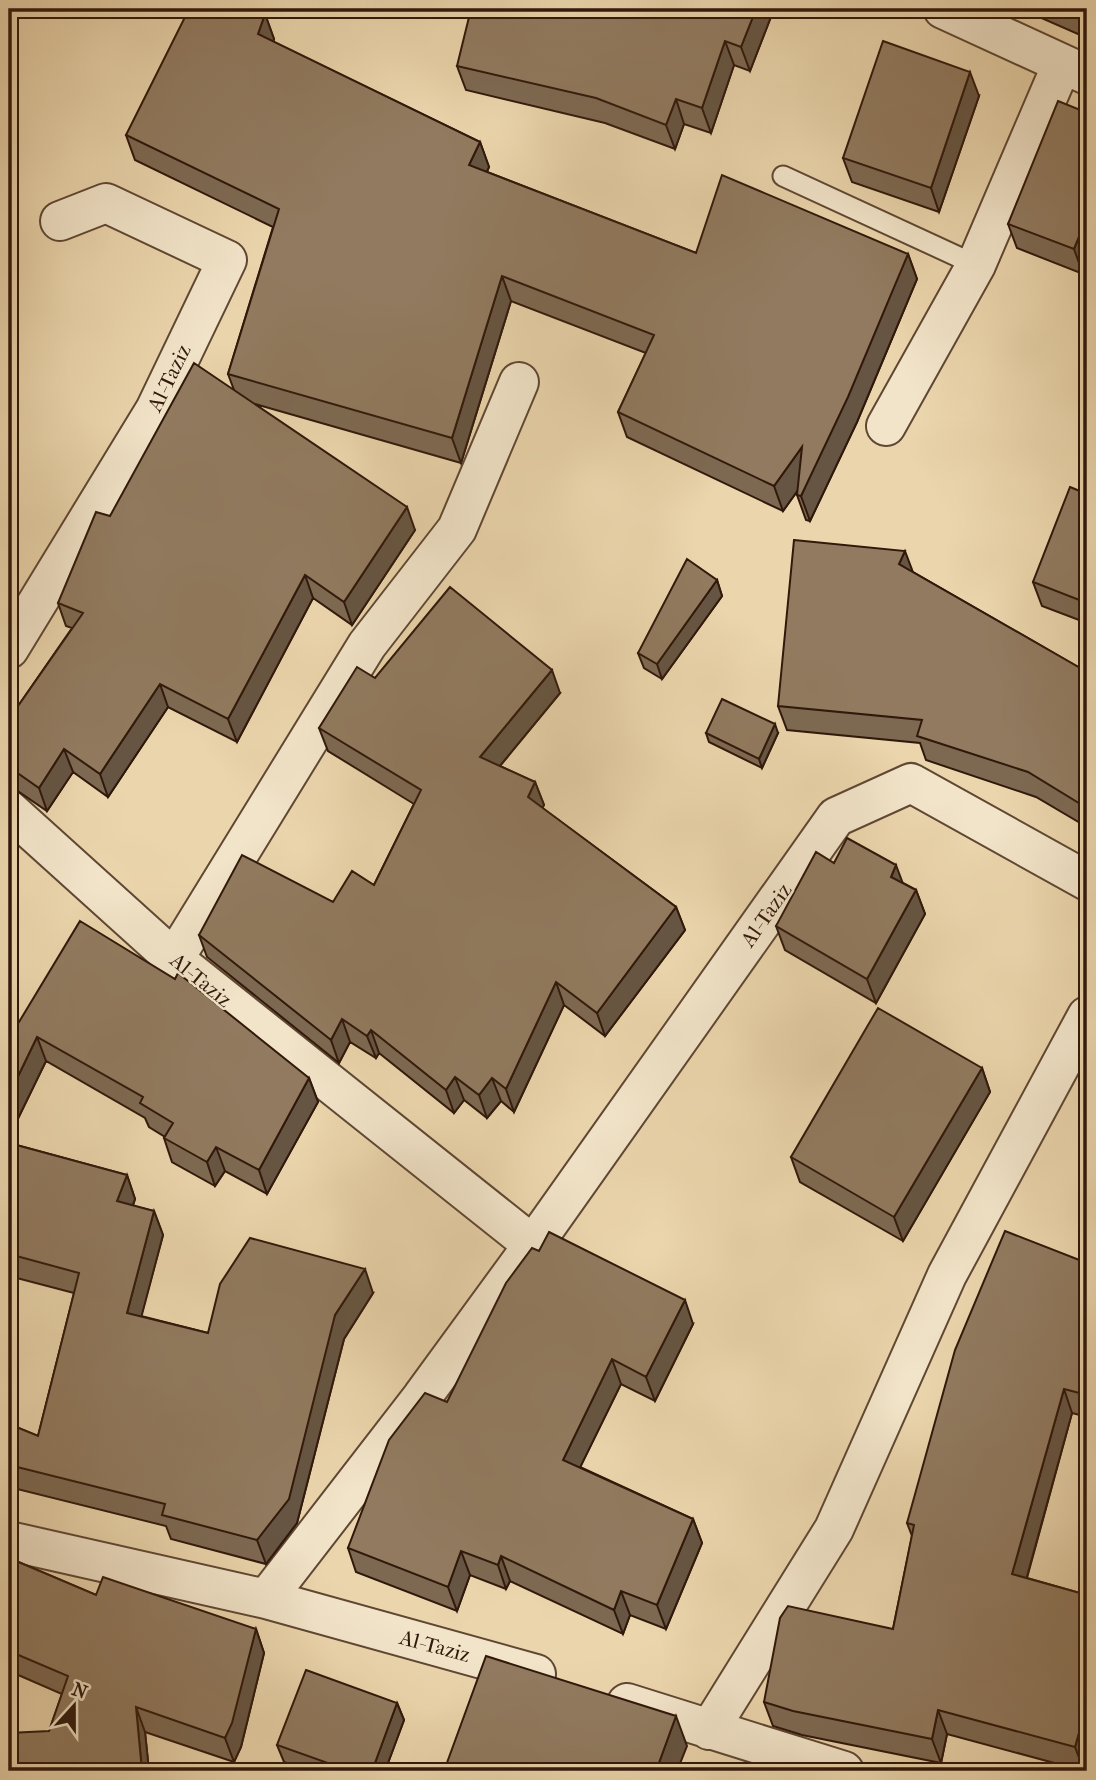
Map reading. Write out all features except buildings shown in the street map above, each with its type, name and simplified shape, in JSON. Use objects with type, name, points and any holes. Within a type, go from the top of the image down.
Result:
[{"type":"street","points":[[886,426],[976,265],[1075,69],[943,9]]},
{"type":"street","name":"Al-Taziz","points":[[9,649],[155,410],[227,260],[106,203],[60,221]]},
{"type":"street","points":[[174,959],[367,645],[457,530],[519,382]]},
{"type":"street","name":"Al-Taziz","points":[[266,1599],[422,1397],[533,1245],[835,817],[911,783],[1087,881]]},
{"type":"street","name":"Al-Taziz","points":[[9,810],[174,959],[533,1245]]},
{"type":"street","points":[[709,1730],[834,1529],[947,1275],[1087,1016]]},
{"type":"street","name":"Al-Taziz","points":[[9,1541],[266,1599],[578,1688],[844,1771]]},
{"type":"lane","points":[[783,176],[976,265]]}]
